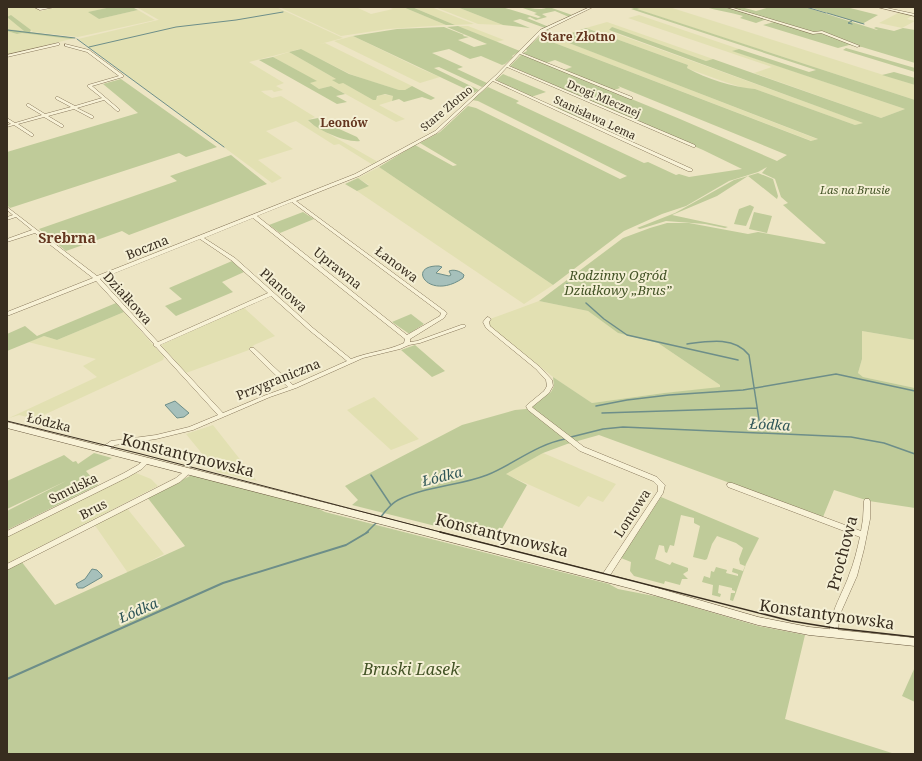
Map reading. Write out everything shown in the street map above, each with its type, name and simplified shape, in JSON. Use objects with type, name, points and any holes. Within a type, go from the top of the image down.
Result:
[{"type":"main road","name":"Łódzka","points":[[7,425],[84,445]]},
{"type":"main road","name":"Konstantynowska","points":[[84,445],[604,578],[758,621],[834,634],[915,642]]},
{"type":"street","points":[[35,7],[40,9],[54,7]]},
{"type":"street","name":"Stare Złotno","points":[[295,201],[352,178],[431,135],[493,80],[541,31],[592,7]]},
{"type":"street","points":[[727,7],[814,33],[821,32],[858,46]]},
{"type":"street","points":[[878,7],[915,15]]},
{"type":"street","points":[[7,56],[68,42],[70,42],[69,45],[88,50],[122,76],[89,86],[118,110]]},
{"type":"street","points":[[520,53],[631,98]]},
{"type":"street","name":"Drogi Mlecznej","points":[[507,66],[694,146]]},
{"type":"street","name":"Stanisława Lema","points":[[493,80],[690,170]]},
{"type":"street","points":[[57,98],[92,117]]},
{"type":"street","points":[[7,126],[104,99]]},
{"type":"street","points":[[28,106],[62,126]]},
{"type":"street","points":[[7,119],[32,135]]},
{"type":"street","name":"Boczna","points":[[7,314],[295,201]]},
{"type":"street","name":"Łanowa","points":[[295,201],[445,314],[407,341]]},
{"type":"street","name":"Działkowa","points":[[7,208],[97,279],[222,416]]},
{"type":"street","points":[[7,219],[16,216]]},
{"type":"street","name":"Uprawna","points":[[255,217],[407,341]]},
{"type":"street","points":[[7,241],[36,231]]},
{"type":"street","name":"Plantowa","points":[[201,238],[233,259],[350,361]]},
{"type":"street","points":[[156,345],[272,293]]},
{"type":"street","name":"Lontowa","points":[[488,319],[486,322],[488,327],[547,376],[550,383],[547,392],[529,406],[571,442],[587,452],[655,479],[662,485],[657,497],[604,578]]},
{"type":"street","name":"Przygraniczna","points":[[103,450],[113,443],[177,433],[191,429],[350,361],[398,348],[407,341],[418,342],[462,326]]},
{"type":"street","points":[[252,349],[291,387]]},
{"type":"street","name":"Smulska","points":[[7,534],[126,475],[147,461]]},
{"type":"street","name":"Brus","points":[[7,566],[178,480],[189,471]]},
{"type":"street","points":[[730,485],[863,535]]},
{"type":"street","name":"Prochowa","points":[[834,634],[834,624],[853,576],[867,519],[867,501]]},
{"type":"shaded area","points":[[7,7],[33,7],[41,11],[57,7],[111,7],[89,12],[99,19],[138,10],[155,20],[78,37],[33,32],[11,15],[24,31],[7,29]]},
{"type":"shaded area","points":[[276,7],[343,38],[320,44],[325,43],[412,86],[405,90],[399,90],[364,79],[350,74],[300,49],[249,62],[284,83],[276,86],[283,90],[274,92],[272,90],[261,91],[272,98],[281,96],[315,117],[308,120],[310,123],[378,162],[373,165],[339,144],[334,145],[296,121],[266,131],[293,149],[258,160],[282,178],[272,183],[78,39],[159,20],[138,8]]},
{"type":"shaded area","points":[[279,7],[356,7],[371,14],[393,9],[388,7],[403,7],[446,25],[388,29],[341,36]]},
{"type":"shaded area","points":[[412,7],[431,7],[474,24],[455,25]]},
{"type":"shaded area","points":[[435,7],[457,7],[503,25],[478,24]]},
{"type":"shaded area","points":[[643,7],[669,7],[915,85],[915,100],[636,9]]},
{"type":"shaded area","points":[[900,12],[913,15],[907,19],[915,21],[902,28],[879,23]]},
{"type":"shaded area","points":[[639,15],[739,49],[733,51],[905,109],[881,118],[754,73],[772,67],[628,18]]},
{"type":"shaded area","points":[[607,22],[713,59],[706,61],[612,28],[609,31],[864,123],[855,125],[755,89],[744,88],[725,82],[689,69],[687,68],[688,65],[586,28]]},
{"type":"shaded area","points":[[458,26],[468,26],[504,40],[496,42]]},
{"type":"shaded area","points":[[7,31],[17,34],[22,33],[71,39],[7,55]]},
{"type":"shaded area","points":[[543,33],[817,139],[812,141],[539,37]]},
{"type":"shaded area","points":[[353,36],[440,77],[420,83],[334,41]]},
{"type":"shaded area","points":[[289,52],[336,79],[333,80],[343,83],[373,100],[381,94],[393,96],[392,101],[379,105],[405,119],[396,122],[331,86],[319,89],[309,83],[316,81],[273,57]]},
{"type":"shaded area","points":[[379,167],[553,285],[524,304],[357,191],[369,185],[358,178]]},
{"type":"shaded area","points":[[539,301],[588,311],[618,333],[658,343],[720,385],[720,388],[664,393],[592,403],[553,377],[488,325],[490,319]]},
{"type":"shaded area","points":[[243,307],[275,336],[254,345],[249,350],[186,373],[161,345]]},
{"type":"shaded area","points":[[124,312],[164,357],[163,360],[35,419],[19,415],[9,418],[97,377],[83,366],[96,359],[28,342],[44,336],[57,340]]},
{"type":"shaded area","points":[[862,331],[915,340],[915,388],[863,377],[858,373],[862,359]]},
{"type":"shaded area","points":[[374,397],[419,439],[391,450],[347,410]]},
{"type":"shaded area","points":[[213,425],[257,481],[217,472],[186,434]]},
{"type":"shaded area","points":[[543,453],[616,484],[603,502],[588,496],[579,507],[505,474]]},
{"type":"shaded area","points":[[136,473],[151,479],[158,486],[7,564],[7,537]]},
{"type":"shaded area","points":[[126,507],[164,554],[128,573],[94,524]]},
{"type":"green space","points":[[111,7],[132,7],[138,10],[99,19],[88,12]]},
{"type":"green space","points":[[403,7],[412,7],[455,25],[446,25]]},
{"type":"green space","points":[[457,7],[502,7],[538,18],[541,17],[534,14],[537,13],[520,7],[540,9],[549,7],[572,15],[569,17],[555,11],[542,14],[547,17],[536,20],[530,17],[527,18],[549,27],[545,28],[520,19],[513,21],[530,28],[503,25]]},
{"type":"green space","points":[[643,7],[637,9],[915,100],[915,340],[862,331],[862,359],[858,373],[863,377],[915,388],[915,508],[869,501],[834,490],[823,517],[599,435],[567,444],[543,453],[506,474],[527,485],[495,541],[352,505],[358,500],[345,486],[462,425],[515,410],[526,409],[551,392],[554,386],[553,377],[592,403],[720,387],[720,385],[658,343],[618,333],[588,311],[539,301],[623,238],[667,223],[689,223],[748,234],[758,232],[824,244],[826,243],[783,205],[788,203],[781,197],[775,179],[762,173],[767,167],[758,172],[729,181],[686,206],[662,214],[624,231],[553,285],[379,167],[415,145],[453,166],[457,165],[420,143],[440,132],[468,106],[476,108],[620,179],[627,176],[478,101],[472,100],[488,87],[519,101],[516,103],[644,163],[648,162],[676,175],[679,174],[689,177],[742,169],[703,150],[510,66],[522,54],[777,161],[787,155],[618,86],[620,88],[614,90],[564,70],[572,67],[555,60],[546,63],[523,53],[527,51],[526,49],[539,37],[811,141],[818,139],[543,33],[547,30],[563,36],[586,28],[688,65],[687,68],[712,79],[755,89],[855,125],[863,123],[609,30],[612,27],[706,61],[713,59],[881,118],[905,109],[732,51],[739,49],[809,72],[816,70],[631,9]]},
{"type":"green space","points":[[705,7],[741,7],[756,11],[770,7],[805,7],[877,30],[874,28],[876,27],[894,31],[903,28],[915,30],[915,63],[862,47],[849,45],[838,48],[763,25],[774,22],[767,19],[756,23],[740,18],[743,16]]},
{"type":"green space","points":[[809,7],[846,7],[878,15],[862,24]]},
{"type":"green space","points":[[11,15],[31,30],[30,32],[75,38],[71,39],[22,33],[17,34],[7,31],[7,29],[24,31],[7,17]]},
{"type":"green space","points":[[458,26],[520,51],[502,65],[481,56],[470,59],[449,49],[432,53],[463,67],[457,69],[487,83],[482,87],[439,67],[434,68],[479,90],[474,93],[353,36],[397,29],[444,27],[464,35],[463,36],[469,37],[458,40],[474,47],[487,44],[447,27]]},
{"type":"green space","points":[[846,48],[915,68],[915,72],[843,50]]},
{"type":"green space","points":[[301,49],[349,74],[399,90],[405,90],[412,86],[435,98],[431,100],[422,97],[404,102],[399,99],[392,101],[393,96],[385,94],[377,96],[376,100],[373,100],[343,83],[339,84],[332,80],[336,79],[289,52]]},
{"type":"green space","points":[[273,57],[317,81],[310,83],[319,89],[331,86],[345,94],[336,96],[347,102],[337,104],[259,60]]},
{"type":"green space","points":[[894,72],[915,78],[915,85],[882,75]]},
{"type":"green space","points":[[503,74],[546,92],[531,97],[496,80]]},
{"type":"green space","points":[[121,79],[217,147],[186,157],[179,153],[10,208],[7,205],[7,152],[138,113],[103,84]]},
{"type":"green space","points":[[571,103],[597,115],[582,119],[556,108]]},
{"type":"green space","points":[[318,118],[357,137],[360,141],[348,140],[332,135],[318,128],[308,120]]},
{"type":"green space","points":[[231,155],[267,184],[129,235],[122,231],[66,251],[39,229],[177,181],[170,176]]},
{"type":"green space","points":[[758,173],[773,179],[778,196],[777,199],[748,176]]},
{"type":"green space","points":[[748,176],[717,196],[672,215],[728,227],[725,228],[705,224],[666,221],[640,229],[637,228],[675,213],[734,180]]},
{"type":"green space","points":[[358,178],[369,186],[357,191],[345,184]]},
{"type":"green space","points":[[750,205],[754,207],[746,226],[734,224],[739,209]]},
{"type":"green space","points":[[303,212],[314,219],[280,233],[269,225]]},
{"type":"green space","points":[[754,212],[772,216],[767,233],[749,229]]},
{"type":"green space","points":[[232,261],[244,272],[222,282],[233,292],[176,316],[165,306],[182,299],[169,288]]},
{"type":"green space","points":[[116,303],[124,312],[57,340],[44,336],[7,351],[7,334],[25,326],[37,336]]},
{"type":"green space","points":[[411,314],[424,324],[410,333],[392,322]]},
{"type":"green space","points":[[415,345],[445,371],[432,377],[401,350]]},
{"type":"green space","points":[[94,453],[112,458],[86,471],[98,485],[7,530],[7,511],[66,481],[7,509],[7,481],[64,455],[73,462],[76,461],[78,464]]},
{"type":"green space","name":"Bruski Lasek","points":[[192,475],[298,502],[325,512],[609,584],[618,589],[659,597],[758,626],[805,635],[785,719],[895,754],[7,754],[7,568],[21,561],[55,605],[185,546],[147,497]]},
{"type":"green space","points":[[661,497],[759,538],[746,564],[733,601],[730,600],[731,593],[735,593],[732,588],[719,585],[718,593],[721,594],[720,597],[712,595],[713,585],[702,582],[704,576],[710,578],[711,571],[714,572],[716,567],[727,570],[726,573],[738,576],[738,574],[732,572],[733,568],[743,571],[745,566],[740,564],[739,559],[743,548],[736,543],[717,536],[712,544],[707,559],[705,560],[693,557],[700,526],[694,523],[694,518],[681,515],[674,546],[670,545],[667,553],[665,552],[664,546],[659,545],[655,559],[670,565],[672,562],[688,568],[688,571],[683,574],[688,579],[682,579],[680,585],[665,581],[664,584],[634,576],[630,571],[631,562],[621,558]]},
{"type":"green space","points":[[915,667],[915,702],[902,696]]},
{"type":"water","points":[[429,267],[442,267],[436,273],[449,276],[451,275],[449,271],[455,270],[464,275],[463,278],[451,284],[440,286],[426,281],[423,276],[424,271]]},
{"type":"water","points":[[175,401],[189,413],[184,417],[177,418],[165,405]]},
{"type":"water","points":[[92,569],[97,570],[102,577],[83,588],[78,588],[76,584],[85,579]]},
{"type":"waterway","points":[[806,7],[826,13]]},
{"type":"waterway","points":[[89,47],[176,27],[236,20],[283,12]]},
{"type":"waterway","points":[[827,13],[864,24]]},
{"type":"waterway","points":[[852,21],[848,23],[852,24]]},
{"type":"waterway","points":[[7,30],[75,38]]},
{"type":"waterway","points":[[77,39],[224,147]]},
{"type":"waterway","points":[[567,284],[578,295]]},
{"type":"waterway","points":[[586,303],[604,319],[627,335],[738,360]]},
{"type":"waterway","points":[[687,344],[721,341],[729,342],[743,349],[749,355],[754,388]]},
{"type":"waterway","points":[[754,388],[836,374],[915,391]]},
{"type":"waterway","points":[[596,406],[627,400],[669,395],[754,388]]},
{"type":"waterway","points":[[754,388],[760,426]]},
{"type":"waterway","points":[[602,413],[757,408]]},
{"type":"waterway","name":"Łódka","points":[[571,437],[603,429],[623,427],[851,437],[884,443],[915,454]]},
{"type":"waterway","name":"Łódka","points":[[391,505],[409,495],[465,482],[487,475],[534,450],[565,439]]},
{"type":"waterway","points":[[371,475],[391,505]]},
{"type":"waterway","name":"Łódka","points":[[379,519],[391,505]]},
{"type":"waterway","name":"Łódka","points":[[366,533],[377,522]]},
{"type":"waterway","name":"Łódka","points":[[7,679],[223,583],[346,545],[368,532]]},
{"type":"tram line","points":[[7,421],[141,454],[444,533]]},
{"type":"tram line","points":[[440,532],[791,621],[834,628],[915,637]]},
{"type":"district","name":"Stare Złotno","points":[[578,36]]},
{"type":"district","name":"Leonów","points":[[344,122]]},
{"type":"district","name":"Srebrna","points":[[67,237]]},
{"type":"park label","name":"Las na Brusie","points":[[855,189]]},
{"type":"park label","name":"Rodzinny Ogród Działkowy „Brus”","points":[[618,282]]}]
